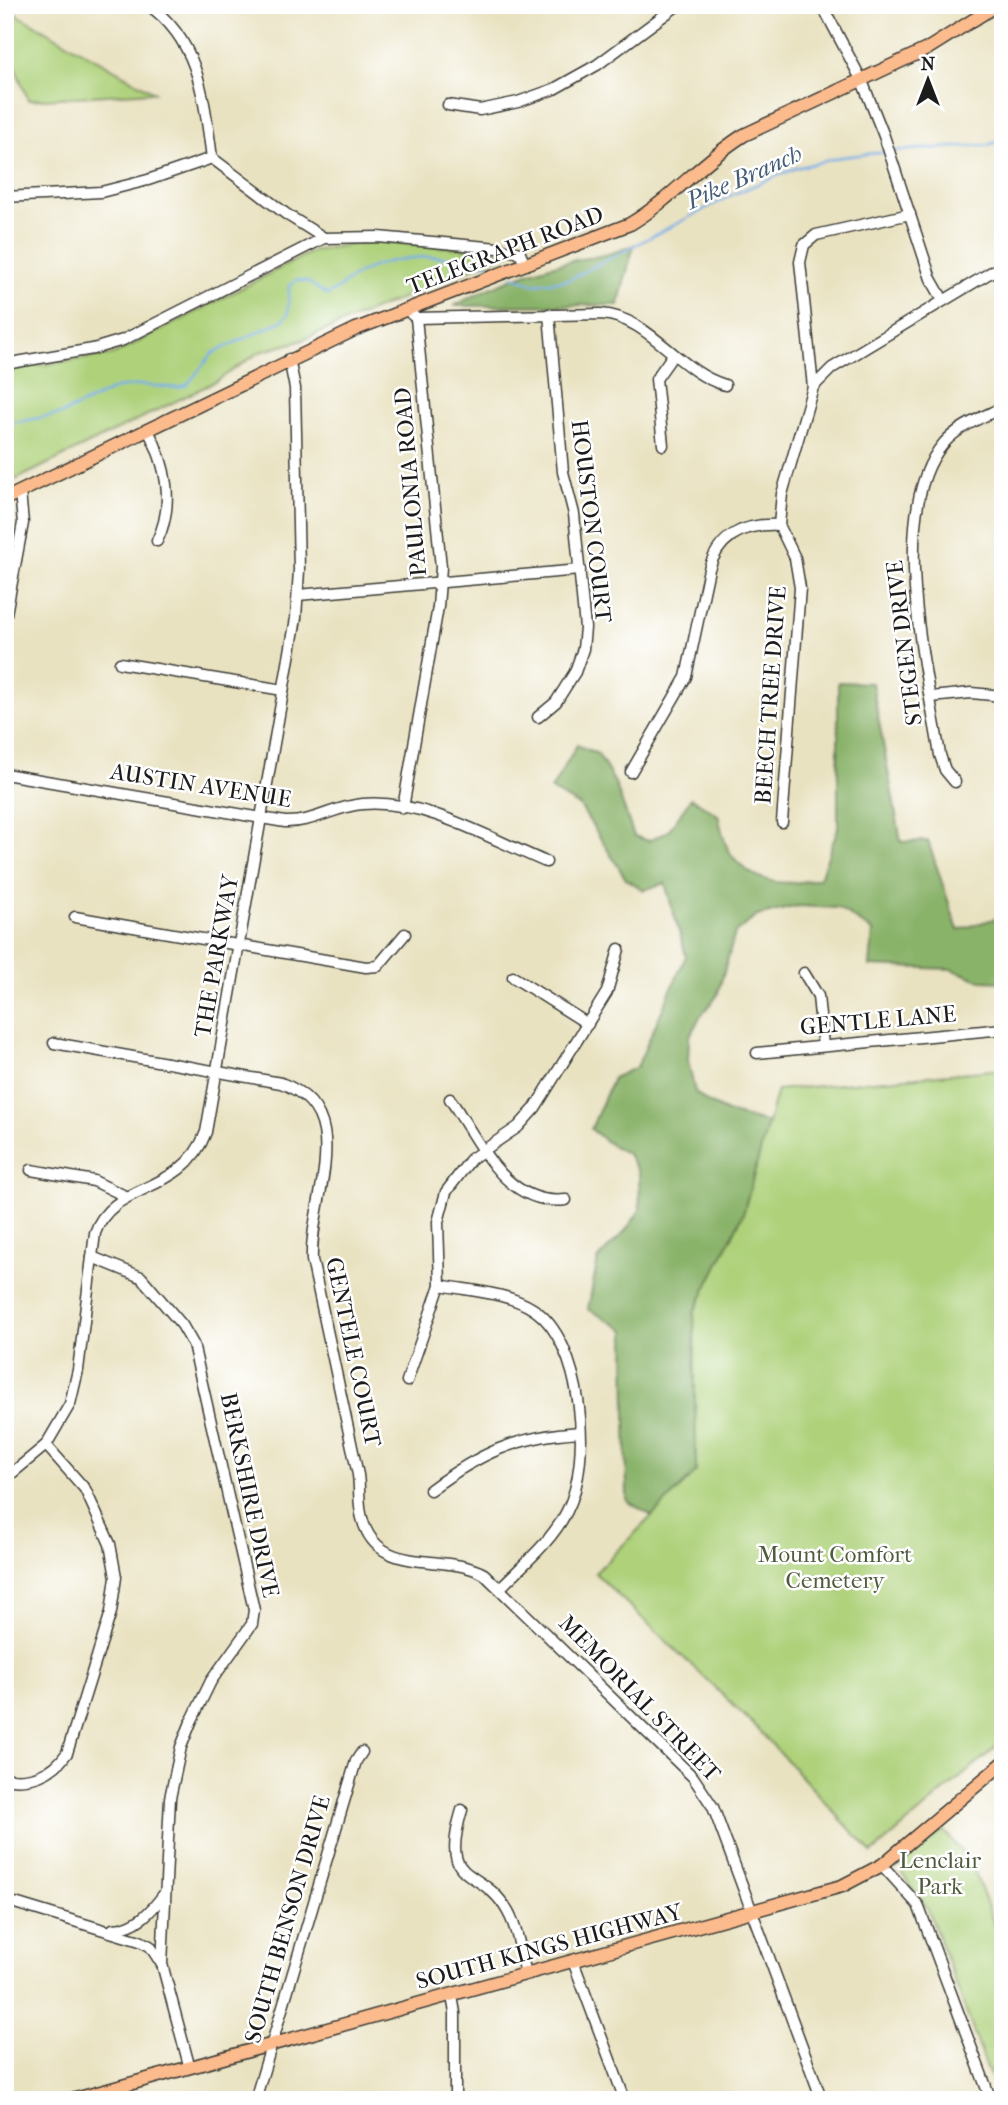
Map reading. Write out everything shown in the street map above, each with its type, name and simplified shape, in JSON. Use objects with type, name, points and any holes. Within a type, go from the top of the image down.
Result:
[{"type":"main road","name":"TELEGRAPH ROAD","points":[[5,499],[289,359],[410,314],[630,224],[668,198],[737,139],[927,49],[997,5]]},
{"type":"main road","name":"SOUTH KINGS HIGHWAY","points":[[72,2100],[91,2097],[189,2065],[452,1996],[842,1886],[882,1865],[1003,1763]]},
{"type":"street","points":[[148,5],[176,30],[194,60],[212,158],[285,214],[324,238]]},
{"type":"street","points":[[448,105],[480,110],[518,102],[554,89],[597,65],[678,5]]},
{"type":"street","points":[[821,5],[862,81],[892,158],[933,284],[943,300]]},
{"type":"street","points":[[5,197],[101,192],[148,180],[212,158]]},
{"type":"street","points":[[631,772],[686,677],[715,552],[741,529],[761,524],[779,525],[784,483],[813,387],[800,262],[804,244],[816,235],[910,214]]},
{"type":"street","points":[[5,364],[93,349],[123,340],[324,238],[378,237],[498,248],[520,253],[525,265]]},
{"type":"street","points":[[813,387],[832,368],[1003,265]]},
{"type":"street","points":[[410,314],[620,316],[637,326],[702,377],[725,385]]},
{"type":"street","name":"PAULONIA ROAD","points":[[403,808],[441,567],[410,314]]},
{"type":"street","name":"HOUSTON COURT","points":[[538,717],[560,696],[582,654],[585,628],[574,514],[563,472],[549,314]]},
{"type":"street","points":[[663,445],[656,379],[673,355]]},
{"type":"street","name":"THE PARKWAY","points":[[5,1479],[46,1445],[64,1418],[75,1388],[95,1233],[103,1216],[127,1197],[173,1176],[198,1152],[206,1132],[298,595],[295,388],[289,359]]},
{"type":"street","name":"STEGEN DRIVE","points":[[955,782],[940,755],[914,575],[914,545],[921,496],[932,461],[945,442],[966,426],[1003,407]]},
{"type":"street","points":[[148,430],[165,468],[166,512],[157,541]]},
{"type":"street","points":[[5,619],[23,523],[20,492]]},
{"type":"street","name":"BEECH TREE DRIVE","points":[[779,525],[795,558],[800,587],[782,822]]},
{"type":"street","points":[[298,595],[580,570]]},
{"type":"street","points":[[120,663],[283,690]]},
{"type":"street","points":[[931,697],[971,693],[1003,696]]},
{"type":"street","name":"AUSTIN AVENUE","points":[[5,774],[295,822],[320,818],[355,805],[403,808],[438,816],[546,862]]},
{"type":"street","points":[[75,917],[366,967],[378,966],[405,934]]},
{"type":"street","points":[[407,1381],[440,1286],[438,1222],[443,1197],[456,1176],[484,1151],[518,1127],[535,1108],[612,982],[619,949]]},
{"type":"street","points":[[804,973],[818,996],[823,1046]]},
{"type":"street","points":[[513,977],[588,1024]]},
{"type":"street","name":"GENTLE LANE","points":[[757,1053],[1003,1029]]},
{"type":"street","name":"GENTELE COURT","points":[[54,1043],[293,1087],[311,1101],[324,1122],[326,1147],[313,1226],[312,1260],[358,1475],[362,1520],[375,1543]]},
{"type":"street","points":[[450,1099],[506,1179],[521,1191],[541,1200],[566,1200]]},
{"type":"street","points":[[31,1170],[94,1181],[127,1197]]},
{"type":"street","name":"BERKSHIRE DRIVE","points":[[92,1257],[125,1268],[141,1277],[182,1325],[193,1344],[254,1610],[252,1624],[203,1696],[181,1747],[170,1798],[162,1964],[189,2065]]},
{"type":"street","points":[[440,1286],[517,1301],[548,1321],[567,1355],[580,1432],[581,1468],[567,1511],[549,1539],[501,1587]]},
{"type":"street","points":[[430,1490],[503,1445],[531,1437],[580,1432]]},
{"type":"street","points":[[5,1778],[19,1780],[39,1776],[57,1765],[67,1753],[116,1584],[113,1552],[94,1504],[78,1478],[46,1445]]},
{"type":"street","name":"MEMORIAL STREET","points":[[375,1543],[402,1560],[465,1565],[501,1587],[703,1789],[752,1911],[821,2100]]},
{"type":"street","name":"SOUTH BENSON DRIVE","points":[[255,2100],[356,1761],[362,1752]]},
{"type":"street","points":[[462,1810],[453,1841],[456,1859],[465,1872],[498,1899],[509,1913],[526,1974]]},
{"type":"street","points":[[882,1865],[918,1905],[991,2100]]},
{"type":"street","points":[[103,1929],[132,1924],[155,1907],[164,1894]]},
{"type":"street","points":[[5,1900],[150,1946],[162,1964]]},
{"type":"street","points":[[573,1961],[625,2100]]},
{"type":"street","points":[[452,1996],[455,2013],[455,2100]]},
{"type":"green space","points":[[5,8],[154,92],[28,100],[5,40]]},
{"type":"green space","points":[[372,241],[511,252],[300,341],[260,352],[215,382],[5,485],[5,370],[115,354],[313,251]]},
{"type":"green space","points":[[634,245],[618,305],[454,306],[526,274],[556,264],[610,254]]},
{"type":"green space","points":[[838,682],[872,683],[901,842],[928,841],[958,930],[1003,916],[1003,982],[982,981],[951,969],[870,966],[873,931],[838,908],[797,906],[757,916],[735,933],[717,996],[700,1017],[689,1037],[688,1061],[695,1092],[707,1102],[727,1112],[768,1123],[743,1214],[694,1313],[696,1472],[652,1516],[627,1501],[625,1330],[588,1309],[598,1259],[627,1229],[640,1210],[639,1173],[628,1154],[591,1129],[613,1078],[637,1067],[686,956],[665,883],[644,890],[626,879],[580,806],[551,790],[577,745],[598,754],[615,783],[634,836],[649,841],[668,831],[691,798],[718,815],[729,851],[747,871],[758,877],[782,883],[820,878],[838,828]]},
{"type":"green space","name":"Mount Comfort Cemetery","points":[[1003,1069],[1003,1741],[872,1853],[754,1725],[595,1573],[696,1472],[694,1313],[743,1214],[777,1090]]},
{"type":"green space","name":"Lenclair Park","points":[[943,1830],[971,1862],[1003,1948],[1003,2100],[999,2100],[928,1910],[902,1874],[903,1864]]},
{"type":"waterway","name":"Pike Branch","points":[[892,151],[988,145],[1003,140]]},
{"type":"waterway","name":"Pike Branch","points":[[513,276],[533,284],[568,280],[734,194],[796,168],[841,157],[886,152]]},
{"type":"waterway","name":"Pike Branch","points":[[5,424],[62,414],[116,388],[142,385],[178,388],[187,385],[213,353],[282,321],[288,314],[289,286],[297,280],[308,282],[327,295],[354,276],[389,262],[444,257],[493,267]]}]
